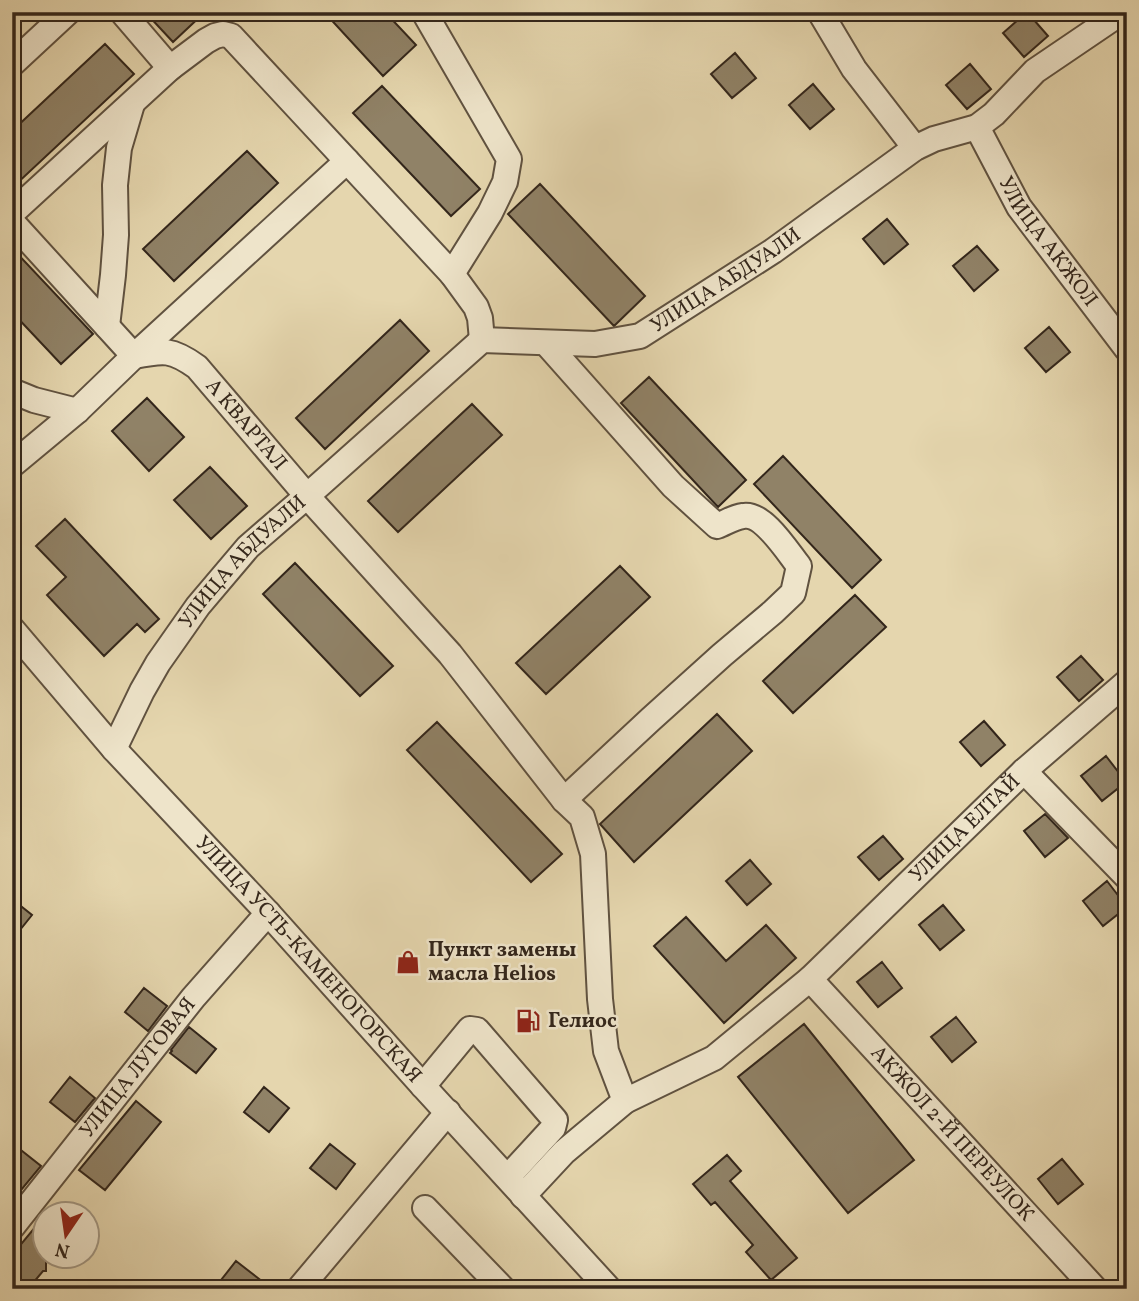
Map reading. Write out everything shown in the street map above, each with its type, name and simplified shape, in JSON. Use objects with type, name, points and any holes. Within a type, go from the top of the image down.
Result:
[{"type":"street","points":[[12,64],[68,12]]},
{"type":"street","points":[[122,12],[170,68]]},
{"type":"street","points":[[424,12],[509,159],[505,181],[490,213],[452,274]]},
{"type":"street","points":[[820,12],[854,69],[915,148]]},
{"type":"street","name":"УЛИЦА АБДУАЛИ","points":[[114,749],[158,663],[198,606],[248,547],[482,340],[594,344],[640,336],[774,251],[915,148],[934,139],[978,127],[1035,71],[1122,12]]},
{"type":"street","points":[[12,213],[170,68],[215,36],[231,36],[452,274],[476,307],[482,340]]},
{"type":"street","points":[[107,326],[114,275],[118,148],[132,104]]},
{"type":"street","name":"УЛИЦА АКЖОЛ","points":[[978,127],[1019,207],[1127,349]]},
{"type":"street","points":[[12,465],[77,411],[347,161]]},
{"type":"street","points":[[12,222],[134,356]]},
{"type":"street","points":[[546,343],[674,486],[717,526],[744,515],[759,519],[799,566],[793,593],[564,800]]},
{"type":"street","name":"А КВАРТАЛ","points":[[134,356],[168,352],[182,356],[197,367],[307,496],[450,654],[564,800],[582,817],[593,854],[600,999],[606,1051],[625,1101]]},
{"type":"street","points":[[12,391],[34,400],[77,411]]},
{"type":"street","name":"УЛИЦА УСТЬ-КАМЕНОГОРСКАЯ","points":[[12,629],[114,749],[268,913],[609,1289]]},
{"type":"street","name":"УЛИЦА ЕЛТАЙ","points":[[516,1187],[564,1152],[625,1101],[714,1058],[810,979],[1024,771],[1127,682]]},
{"type":"street","points":[[1024,771],[1127,877]]},
{"type":"street","name":"УЛИЦА ЛУГОВАЯ","points":[[12,1227],[193,998],[268,913]]},
{"type":"street","name":"АКЖОЛ 2-Й ПЕРЕУЛОК","points":[[810,979],[1095,1289]]},
{"type":"street","points":[[423,1086],[470,1030],[477,1030],[555,1120],[553,1128],[516,1187]]},
{"type":"street","points":[[299,1289],[448,1112]]},
{"type":"street","points":[[425,1208],[503,1289]]},
{"type":"building","points":[[145,12],[205,12],[173,42]]},
{"type":"building","points":[[324,12],[385,12],[416,45],[383,76]]},
{"type":"building","points":[[1027,12],[1048,36],[1024,57],[1003,33]]},
{"type":"building","points":[[105,44],[134,74],[12,188],[12,131]]},
{"type":"building","points":[[735,53],[756,78],[732,98],[711,74]]},
{"type":"building","points":[[970,64],[991,89],[967,109],[946,85]]},
{"type":"building","points":[[813,84],[834,109],[810,129],[789,105]]},
{"type":"building","points":[[382,86],[480,189],[451,216],[353,113]]},
{"type":"building","points":[[247,151],[278,183],[174,281],[143,249]]},
{"type":"building","points":[[540,184],[645,296],[614,326],[508,214]]},
{"type":"building","points":[[887,219],[908,244],[884,264],[863,239]]},
{"type":"building","points":[[977,246],[998,270],[974,291],[953,266]]},
{"type":"building","points":[[12,248],[93,334],[61,364],[12,312]]},
{"type":"building","points":[[400,320],[429,351],[325,449],[296,418]]},
{"type":"building","points":[[1049,327],[1070,352],[1046,372],[1025,348]]},
{"type":"building","points":[[649,377],[746,480],[718,507],[621,403]]},
{"type":"building","points":[[147,398],[184,437],[149,471],[112,431]]},
{"type":"building","points":[[472,404],[502,435],[398,532],[368,501]]},
{"type":"building","points":[[783,456],[881,560],[852,588],[754,484]]},
{"type":"building","points":[[210,467],[247,506],[211,539],[174,500]]},
{"type":"building","points":[[65,519],[159,619],[145,632],[137,624],[104,656],[47,595],[66,577],[36,546]]},
{"type":"building","points":[[295,563],[393,666],[360,696],[263,594]]},
{"type":"building","points":[[620,566],[650,597],[546,694],[516,663]]},
{"type":"building","points":[[855,595],[886,627],[793,713],[763,681]]},
{"type":"building","points":[[1081,656],[1103,680],[1079,701],[1057,677]]},
{"type":"building","points":[[717,714],[752,751],[634,862],[600,824]]},
{"type":"building","points":[[984,721],[1005,745],[981,766],[960,742]]},
{"type":"building","points":[[437,722],[562,854],[531,882],[407,750]]},
{"type":"building","points":[[1106,756],[1126,782],[1102,801],[1081,776]]},
{"type":"building","points":[[1045,814],[1068,838],[1045,857],[1024,831]]},
{"type":"building","points":[[883,836],[903,859],[879,880],[858,857]]},
{"type":"building","points":[[750,860],[771,884],[747,905],[726,881]]},
{"type":"building","points":[[1107,881],[1127,907],[1103,926],[1083,901]]},
{"type":"building","points":[[12,899],[32,915],[12,940]]},
{"type":"building","points":[[943,905],[964,930],[940,950],[919,925]]},
{"type":"building","points":[[686,917],[726,961],[766,925],[796,958],[724,1023],[654,946]]},
{"type":"building","points":[[882,962],[902,988],[878,1007],[857,982]]},
{"type":"building","points":[[144,988],[167,1006],[148,1031],[125,1012]]},
{"type":"building","points":[[956,1017],[976,1042],[952,1062],[931,1037]]},
{"type":"building","points":[[804,1024],[914,1160],[848,1213],[738,1077]]},
{"type":"building","points":[[189,1027],[216,1049],[196,1073],[170,1053]]},
{"type":"building","points":[[70,1077],[95,1098],[75,1122],[50,1102]]},
{"type":"building","points":[[264,1087],[289,1108],[269,1132],[244,1112]]},
{"type":"building","points":[[136,1101],[161,1122],[105,1190],[79,1170]]},
{"type":"building","points":[[12,1143],[41,1166],[12,1201]]},
{"type":"building","points":[[330,1144],[355,1164],[336,1189],[310,1168]]},
{"type":"building","points":[[727,1155],[741,1171],[730,1181],[797,1258],[771,1280],[746,1252],[753,1245],[715,1202],[711,1205],[693,1184]]},
{"type":"building","points":[[1062,1159],[1083,1184],[1058,1204],[1038,1179]]},
{"type":"building","points":[[32,1231],[32,1270],[46,1271],[43,1271],[28,1289],[12,1289],[12,1255]]},
{"type":"building","points":[[236,1261],[272,1289],[214,1289]]},
{"type":"place","name":"Пункт замены масла Helios","points":[[408,962]]},
{"type":"place","name":"Гелиос","points":[[528,1021]]}]
